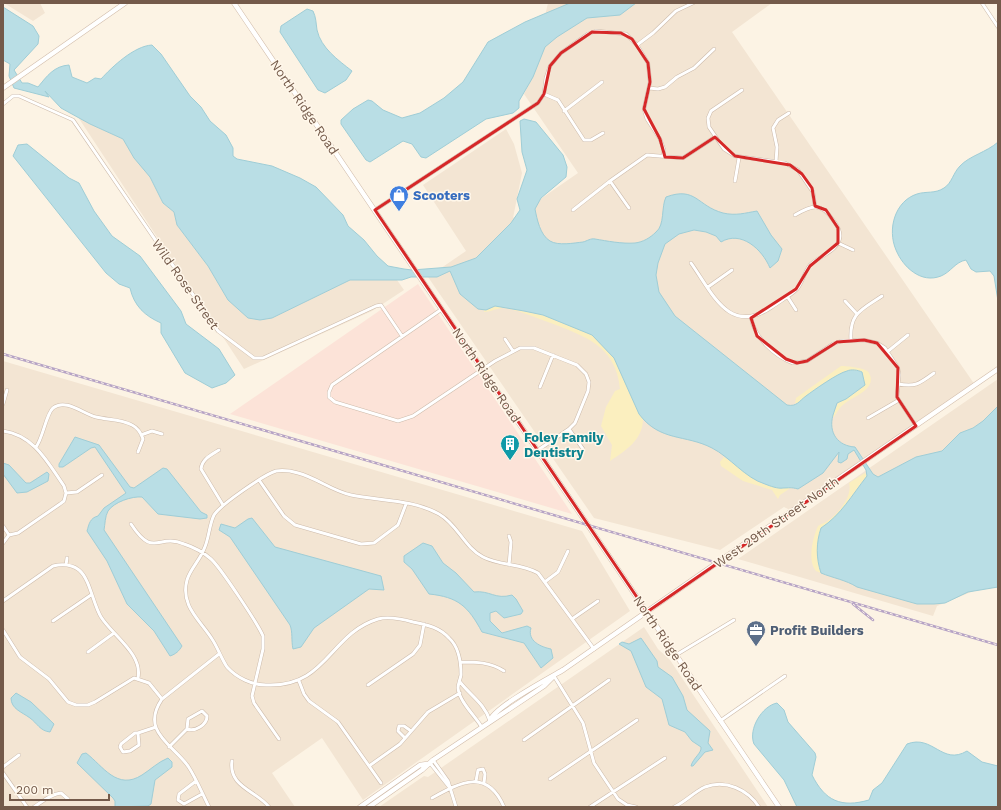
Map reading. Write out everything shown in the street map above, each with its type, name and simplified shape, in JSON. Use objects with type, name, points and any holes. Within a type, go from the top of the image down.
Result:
[{"type":"main road","points":[[5,87],[125,3]]},
{"type":"main road","name":"North Ridge Road","points":[[234,3],[538,450],[778,807]]},
{"type":"main road","name":"West 29th Street North","points":[[369,807],[481,726],[490,720],[495,720],[544,686],[554,676],[998,369]]},
{"type":"main road","name":"West 29th Street North","points":[[361,807],[420,765],[430,762]]},
{"type":"street","points":[[637,45],[653,33],[676,11],[693,3]]},
{"type":"street","points":[[982,3],[998,27]]},
{"type":"street","points":[[375,210],[538,103],[544,94],[546,78],[553,62],[562,52],[588,34],[600,30],[621,33],[629,36],[637,45],[648,64],[650,76],[649,88],[644,109],[647,119],[663,145],[663,156]]},
{"type":"street","points":[[649,88],[658,89],[665,87],[677,77],[694,68],[714,49]]},
{"type":"street","points":[[564,111],[602,82]]},
{"type":"street","points":[[742,90],[709,114],[708,124],[715,137],[727,152],[740,158],[790,165],[802,174],[813,192],[815,207]]},
{"type":"street","points":[[544,94],[555,98],[584,140],[591,140],[603,133]]},
{"type":"street","name":"Wild Rose Street","points":[[3,104],[13,96],[19,96],[73,120],[218,332],[254,358],[263,358],[381,305],[402,336]]},
{"type":"street","points":[[776,162],[777,147],[773,128],[778,120],[789,113]]},
{"type":"street","points":[[572,210],[644,157],[651,155],[683,158],[715,137]]},
{"type":"street","points":[[735,181],[740,158]]},
{"type":"street","points":[[610,181],[629,208]]},
{"type":"street","points":[[691,263],[720,305],[728,312],[741,317],[751,317],[763,313],[796,289],[810,266],[838,244],[840,236],[837,225],[826,210],[815,207],[808,208],[795,216]]},
{"type":"street","points":[[838,244],[854,250]]},
{"type":"street","points":[[708,287],[732,270]]},
{"type":"street","points":[[787,296],[796,310]]},
{"type":"street","points":[[850,341],[850,325],[857,314],[882,296]]},
{"type":"street","points":[[845,301],[857,314]]},
{"type":"street","points":[[442,309],[332,385],[329,392],[331,399],[335,402],[393,419],[404,420],[413,416],[483,369],[513,351],[520,348],[530,347],[577,365],[583,370],[588,378],[588,391],[577,419],[569,429],[538,450]]},
{"type":"street","points":[[751,317],[755,332],[760,340],[793,363],[804,362],[833,344],[850,341],[872,341],[881,345],[899,371],[897,393],[899,400],[916,426]]},
{"type":"street","points":[[887,352],[908,335]]},
{"type":"street","points":[[505,339],[513,351]]},
{"type":"street","points":[[540,387],[553,355]]},
{"type":"street","points":[[898,384],[913,386],[934,373]]},
{"type":"street","points":[[3,404],[7,390]]},
{"type":"street","points":[[868,418],[899,400]]},
{"type":"street","points":[[36,447],[41,440],[50,412],[57,406],[74,407],[98,418],[121,421],[134,425],[142,435],[142,444],[138,452]]},
{"type":"street","points":[[569,429],[583,449]]},
{"type":"street","points":[[3,431],[22,437],[36,447],[64,486],[66,493],[64,500],[60,504],[18,534],[9,535],[3,543]]},
{"type":"street","points":[[142,435],[152,431],[162,434]]},
{"type":"street","points":[[219,450],[205,459],[201,469],[223,505]]},
{"type":"street","points":[[481,726],[460,693],[458,687],[460,682],[460,662],[451,640],[438,629],[424,624],[393,618],[380,618],[368,623],[336,646],[316,670],[299,681],[281,685],[254,683],[243,680],[231,671],[219,654],[214,641],[189,608],[185,593],[188,577],[203,553],[215,514],[223,505],[270,473],[287,471],[300,473],[349,495],[392,500],[438,514],[452,524],[468,545],[480,556],[495,562],[534,571],[546,581],[594,649]]},
{"type":"street","points":[[66,493],[77,492],[102,475]]},
{"type":"street","points":[[259,480],[284,516],[295,525],[361,544],[374,543],[398,525],[406,504]]},
{"type":"street","points":[[131,524],[139,536],[151,544],[181,543],[203,553],[215,564],[263,636],[264,645],[252,696],[254,703],[279,740]]},
{"type":"street","points":[[3,526],[9,535]]},
{"type":"street","points":[[509,536],[511,542],[509,565]]},
{"type":"street","points":[[546,581],[558,572],[568,551]]},
{"type":"street","points":[[66,564],[67,558]]},
{"type":"street","points":[[3,601],[53,566],[66,564],[72,566],[83,574],[102,619],[136,660],[139,672],[138,678]]},
{"type":"street","points":[[53,621],[91,595]]},
{"type":"street","points":[[572,619],[598,601]]},
{"type":"street","points":[[676,655],[734,620]]},
{"type":"street","points":[[368,685],[414,654],[420,645],[424,624]]},
{"type":"street","points":[[3,630],[20,657],[49,679],[68,702],[82,706],[95,702],[126,681],[138,678],[149,683],[162,700]]},
{"type":"street","points":[[88,652],[114,633]]},
{"type":"street","points":[[209,807],[186,764],[160,737],[156,727],[156,714],[162,700],[219,654]]},
{"type":"street","points":[[460,662],[478,662],[495,665],[504,671]]},
{"type":"street","points":[[554,676],[574,705],[583,723],[594,763],[613,792],[622,802],[636,807]]},
{"type":"street","points":[[720,721],[785,676]]},
{"type":"street","points":[[524,740],[609,680]]},
{"type":"street","points":[[299,681],[306,698],[338,722],[380,783]]},
{"type":"street","points":[[460,682],[465,689],[480,703],[490,720]]},
{"type":"street","points":[[369,766],[400,744],[432,709],[460,693]]},
{"type":"street","points":[[169,747],[187,729],[195,729],[204,723],[207,718],[206,713],[199,712],[189,718],[186,722],[187,729]]},
{"type":"street","points":[[550,779],[637,720]]},
{"type":"street","points":[[406,738],[398,731],[399,726],[404,726],[411,731]]},
{"type":"street","points":[[138,733],[139,745],[130,751],[123,752],[120,747],[123,741],[138,733],[156,727]]},
{"type":"street","points":[[3,767],[19,755]]},
{"type":"street","points":[[590,807],[665,758]]},
{"type":"street","points":[[232,761],[231,768],[242,787],[259,796],[269,807]]},
{"type":"street","points":[[430,762],[448,781],[456,807]]},
{"type":"street","points":[[476,781],[478,770],[482,769],[485,774],[484,783]]},
{"type":"street","points":[[3,773],[27,807]]},
{"type":"street","points":[[196,781],[179,794],[178,800],[184,804],[202,794]]},
{"type":"street","points":[[432,798],[462,783],[476,781],[484,783],[496,792],[504,807]]},
{"type":"street","points":[[674,807],[705,788],[724,785],[735,787],[750,795],[759,807]]},
{"type":"street","points":[[34,807],[51,796],[61,793],[68,799]]},
{"type":"highlighted area","points":[[592,32],[621,33],[632,39],[648,63],[650,82],[644,109],[660,139],[665,157],[683,158],[715,137],[735,156],[790,165],[802,174],[812,188],[815,206],[826,210],[838,228],[838,243],[810,266],[796,289],[751,318],[757,336],[786,359],[797,363],[807,361],[837,342],[864,340],[877,343],[898,368],[897,397],[916,426],[647,612],[375,210],[538,103],[544,94],[550,66],[561,53]]},
{"type":"shaded area","points":[[4,3],[40,3],[45,13],[33,21]]},
{"type":"shaded area","points":[[548,3],[772,3],[732,32],[975,385],[792,511],[784,507],[720,550],[594,518],[428,277],[466,251],[423,185],[506,129],[514,144],[522,173],[513,218],[578,173],[524,94],[529,84]]},
{"type":"shaded area","points":[[78,117],[123,139],[135,158],[150,177],[163,203],[174,212],[177,225],[208,266],[228,300],[272,318],[350,280],[397,280],[404,290],[372,311],[244,369]]},
{"type":"shaded area","points":[[418,284],[572,514],[230,414]]},
{"type":"shaded area","points":[[3,361],[582,531],[630,611],[363,800],[322,738],[272,773],[295,807],[3,807]]},
{"type":"shaded area","points":[[998,379],[998,581],[937,606],[933,616],[738,559]]},
{"type":"shaded area","points":[[644,627],[658,649],[670,660],[768,807],[379,807],[424,776],[428,777]]},
{"type":"sand","points":[[495,306],[543,315],[592,335],[614,358],[639,414],[643,419],[637,439],[627,449],[610,461],[612,445],[601,426],[606,407],[615,391],[620,389],[617,374],[612,362],[605,352],[596,344],[574,332],[521,312],[504,308],[484,312],[484,310]]},
{"type":"sand","points":[[841,366],[865,370],[869,373],[871,379],[867,388],[842,406],[834,417],[832,417],[839,401],[846,399],[860,389],[843,372],[805,397],[799,403],[795,403],[796,398]]},
{"type":"sand","points":[[724,457],[763,484],[781,488],[792,487],[780,495],[778,499],[772,490],[743,481],[721,466],[720,462]]},
{"type":"sand","points":[[865,473],[867,476],[829,524],[825,526],[819,566],[821,573],[816,571],[813,567],[811,555],[814,536],[818,526],[828,521],[837,513],[849,493],[849,483]]},
{"type":"water","points":[[570,3],[636,3],[620,15],[587,18],[557,37],[545,47],[533,77],[519,101],[519,108],[513,113],[486,119],[426,158],[421,157],[412,144],[403,141],[370,162],[366,160],[341,124],[341,120],[353,109],[368,100],[372,101],[383,110],[402,118],[420,113],[444,98],[463,82],[488,42],[525,22]]},
{"type":"water","points":[[3,7],[33,26],[39,36],[38,44],[14,70],[22,83],[28,83],[38,87],[48,75],[59,67],[69,65],[72,77],[87,83],[95,78],[101,79],[117,63],[131,53],[145,46],[152,45],[161,54],[190,96],[201,107],[210,121],[226,135],[233,148],[233,156],[237,159],[272,166],[300,178],[316,187],[343,215],[348,226],[364,240],[377,256],[388,266],[412,270],[451,267],[476,258],[511,223],[520,210],[517,199],[527,170],[522,152],[520,121],[524,119],[536,122],[563,155],[567,167],[566,177],[541,198],[535,209],[541,231],[553,243],[562,244],[583,242],[590,239],[625,243],[644,241],[659,229],[661,225],[666,197],[676,194],[690,195],[714,210],[723,213],[736,214],[757,211],[771,235],[782,249],[778,261],[770,268],[762,254],[750,243],[736,238],[721,242],[716,236],[706,232],[694,230],[679,234],[665,244],[658,263],[656,275],[659,292],[675,316],[787,405],[798,403],[820,386],[843,372],[857,370],[862,372],[865,385],[846,399],[837,403],[833,415],[832,427],[833,433],[839,441],[855,447],[873,474],[878,477],[916,457],[942,451],[960,433],[973,428],[983,421],[998,406],[998,587],[968,592],[945,603],[917,604],[857,587],[821,573],[817,550],[821,528],[835,517],[867,476],[866,470],[854,450],[848,454],[847,459],[841,463],[838,462],[839,452],[823,473],[798,489],[776,488],[769,486],[751,477],[712,448],[664,433],[647,423],[639,414],[614,358],[592,335],[543,315],[495,306],[486,310],[478,309],[460,294],[450,271],[437,277],[411,277],[402,280],[350,280],[272,318],[260,320],[248,318],[228,300],[208,266],[177,225],[174,212],[163,203],[150,177],[134,158],[123,139],[90,124],[61,108],[45,91],[49,97],[14,88],[9,76],[10,64],[3,60]]},
{"type":"water","points":[[307,9],[313,11],[319,36],[326,48],[352,71],[346,80],[325,93],[318,90],[280,32],[281,26]]},
{"type":"water","points":[[998,142],[998,301],[994,276],[990,271],[976,272],[971,269],[966,260],[962,261],[941,276],[927,278],[920,276],[908,268],[899,256],[893,242],[892,233],[895,217],[898,209],[903,203],[917,194],[941,190],[947,186],[958,169],[964,163],[989,149]]},
{"type":"water","points":[[27,144],[69,178],[79,183],[94,211],[112,236],[140,256],[181,311],[186,324],[219,349],[235,375],[226,383],[212,388],[185,373],[161,333],[161,323],[141,310],[134,300],[130,288],[119,284],[106,273],[13,156],[18,145]]},
{"type":"water","points":[[75,437],[99,445],[130,487],[134,488],[163,468],[167,469],[201,512],[207,515],[207,518],[200,519],[158,514],[142,497],[138,497],[119,502],[108,511],[106,515],[104,530],[182,646],[177,652],[170,656],[154,631],[127,604],[107,561],[87,531],[89,524],[104,508],[126,493],[95,447],[91,448],[63,467],[59,467],[59,464]]},
{"type":"water","points":[[3,463],[9,465],[26,483],[30,483],[47,472],[49,474],[48,481],[27,492],[17,493],[3,474]]},
{"type":"water","points":[[252,518],[275,547],[381,576],[384,590],[369,589],[314,628],[301,647],[293,649],[290,625],[230,537],[219,530],[221,524],[235,528]]},
{"type":"water","points":[[423,543],[432,546],[443,563],[456,573],[474,592],[484,592],[497,596],[512,595],[523,611],[521,614],[504,618],[496,611],[490,613],[490,621],[502,633],[527,626],[531,628],[530,633],[533,640],[543,647],[551,649],[553,658],[541,668],[524,643],[482,632],[467,609],[461,604],[455,600],[439,595],[429,594],[412,569],[404,562],[404,556]]},
{"type":"water","points":[[641,638],[657,661],[658,667],[672,677],[683,696],[687,710],[710,731],[708,743],[713,750],[705,752],[693,766],[691,766],[701,747],[692,741],[685,732],[669,725],[662,699],[646,687],[631,651],[619,644],[622,642],[629,644]]},
{"type":"water","points":[[16,693],[31,702],[54,724],[50,732],[41,728],[30,718],[15,708],[11,702],[11,698]]},
{"type":"water","points":[[777,703],[784,710],[788,722],[815,753],[816,757],[812,775],[817,784],[822,791],[835,800],[850,803],[869,800],[873,790],[882,783],[907,744],[916,742],[924,743],[951,755],[958,755],[967,751],[982,762],[998,766],[998,807],[797,807],[784,780],[754,744],[753,732],[758,719],[766,709]]},
{"type":"water","points":[[86,753],[111,775],[125,780],[133,779],[142,775],[168,758],[172,762],[172,767],[155,780],[151,804],[148,806],[115,807],[115,801],[113,798],[77,763],[82,754]]},
{"type":"railway","points":[[3,354],[998,645]]},
{"type":"railway","points":[[853,604],[873,620]]},
{"type":"place","name":"Scooters","points":[[399,212]]},
{"type":"place","name":"Foley Family Dentistry","points":[[510,461]]},
{"type":"place","name":"Profit Builders","points":[[756,647]]}]
